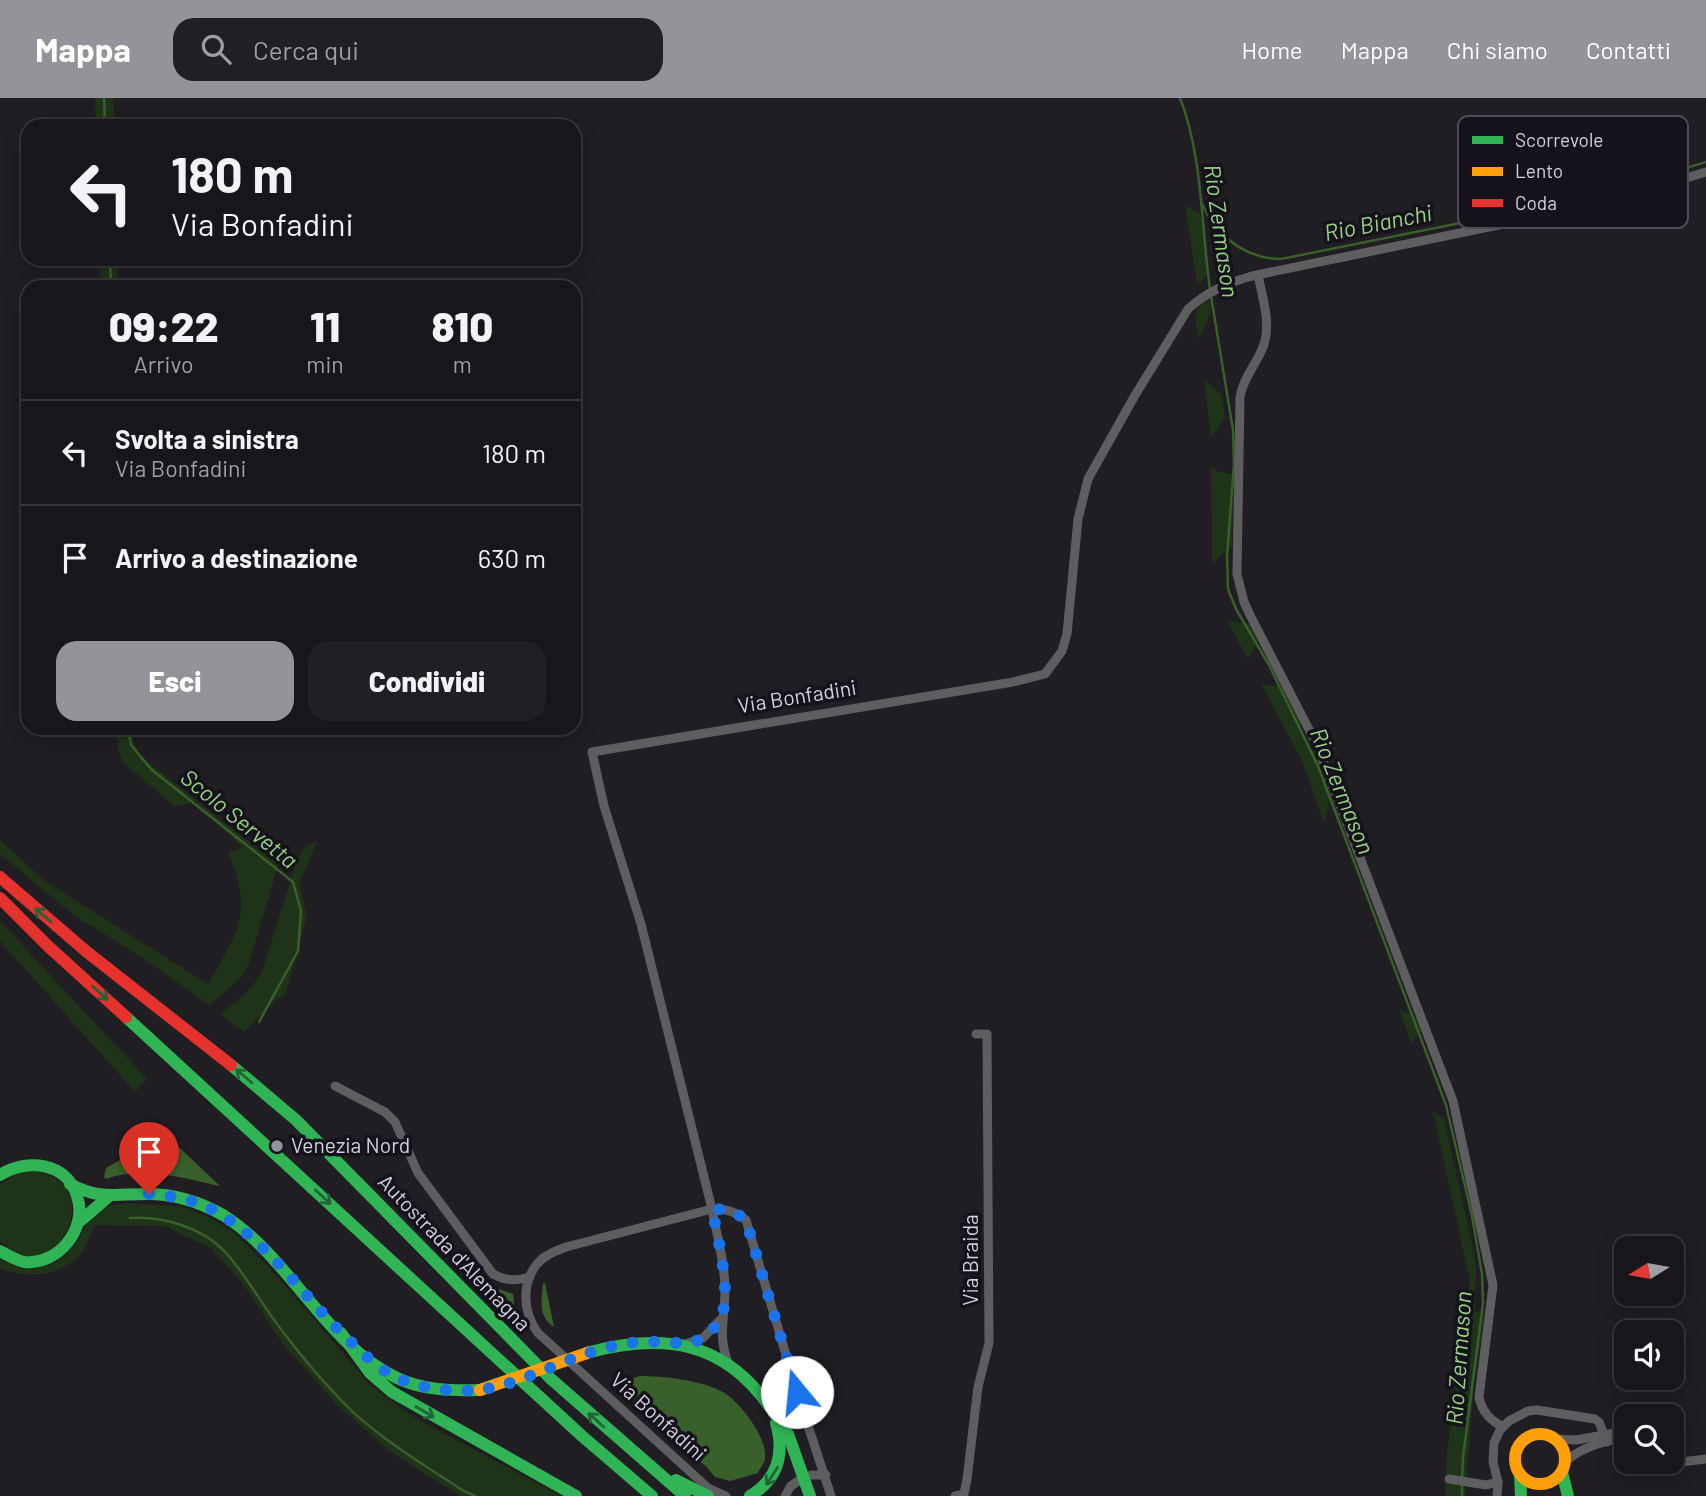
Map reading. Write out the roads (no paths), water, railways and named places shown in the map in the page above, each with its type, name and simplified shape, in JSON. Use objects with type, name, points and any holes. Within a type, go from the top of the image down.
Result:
[{"type":"main road","name":"Autostrada d'Alemagna","points":[[0,877],[87,952],[208,1046],[296,1120],[551,1379],[685,1496]]},
{"type":"main road","name":"Autostrada d'Alemagna","points":[[0,898],[49,947],[582,1436],[652,1496]]},
{"type":"main road","points":[[0,907],[49,947]]},
{"type":"main road","points":[[0,1175],[14,1167],[35,1164],[55,1170],[70,1184],[93,1196],[107,1198]]},
{"type":"main road","points":[[70,1184],[79,1202],[79,1223]]},
{"type":"main road","name":"Via Bonfadini","points":[[107,1198],[168,1196],[214,1210],[253,1238],[341,1333],[384,1371],[398,1378],[445,1390],[480,1390],[590,1352],[642,1341],[683,1345],[729,1365],[749,1381],[766,1401],[780,1432],[780,1462],[775,1476],[750,1496]]},
{"type":"main road","points":[[0,1251],[21,1261],[47,1260],[68,1245],[79,1223],[107,1198]]},
{"type":"main road","points":[[341,1333],[370,1373],[392,1392],[576,1496]]},
{"type":"main road","points":[[766,1401],[788,1434],[810,1496]]},
{"type":"main road","points":[[1521,1496],[1520,1475],[1515,1462],[1517,1448],[1521,1442],[1541,1434],[1555,1439],[1563,1449],[1568,1496]]},
{"type":"main road","points":[[631,1451],[686,1487],[708,1496]]},
{"type":"main road","points":[[1535,1496],[1563,1467]]},
{"type":"main road","points":[[1520,1475],[1535,1484],[1546,1484]]},
{"type":"street","name":"Via Bonfadini","points":[[1688,177],[1706,172]]},
{"type":"street","name":"Via Bonfadini","points":[[729,1365],[721,1342],[725,1288],[712,1209],[641,924],[604,806],[592,752],[1013,682],[1045,674],[1062,651],[1067,634],[1077,519],[1088,479],[1188,309],[1216,288],[1258,275],[1484,228]]},
{"type":"street","points":[[1258,275],[1266,327],[1264,345],[1242,384],[1240,397],[1237,574],[1251,617],[1320,752],[1452,1101],[1493,1285],[1479,1397],[1483,1411],[1493,1422],[1503,1427]]},
{"type":"street","name":"Via Braida","points":[[961,1495],[978,1387],[989,1343],[986,1034],[976,1034]]},
{"type":"street","points":[[335,1086],[385,1112],[394,1122],[418,1173],[493,1274],[504,1280],[530,1277],[538,1262],[566,1247],[712,1209],[736,1212],[746,1220],[831,1496]]},
{"type":"street","name":"Via Bonfadini","points":[[530,1277],[526,1301],[531,1322],[538,1333],[708,1488],[726,1496]]},
{"type":"street","points":[[683,1345],[703,1338],[722,1317]]},
{"type":"street","points":[[1497,1496],[1494,1443],[1503,1427],[1517,1415],[1528,1411],[1548,1410],[1572,1417],[1595,1419],[1599,1422],[1605,1438]]},
{"type":"street","points":[[1563,1467],[1575,1454],[1614,1435]]},
{"type":"street","points":[[1555,1439],[1614,1438]]},
{"type":"street","points":[[1684,1462],[1706,1459]]},
{"type":"street","points":[[811,1475],[826,1475]]},
{"type":"street","points":[[1449,1479],[1486,1485],[1498,1482]]},
{"type":"street","points":[[785,1496],[798,1481]]},
{"type":"waterway","name":"Scolo Servetta","points":[[104,98],[105,119]]},
{"type":"waterway","name":"Rio Zermason","points":[[1180,98],[1188,120],[1197,168],[1210,289]]},
{"type":"waterway","name":"Rio Bianchi","points":[[1688,167],[1706,162]]},
{"type":"waterway","name":"Rio Bianchi","points":[[1202,204],[1215,226],[1233,243],[1255,255],[1281,259],[1458,223]]},
{"type":"waterway","name":"Scolo Servetta","points":[[110,266],[111,280]]},
{"type":"waterway","name":"Rio Zermason","points":[[1211,296],[1233,430],[1228,589],[1236,609],[1269,665],[1318,766],[1446,1105],[1472,1216],[1482,1274],[1483,1303],[1462,1479]]},
{"type":"waterway","name":"Scolo Servetta","points":[[129,735],[131,745],[152,770],[293,882],[301,911],[298,951],[259,1022]]},
{"type":"waterway","name":"Scolo Servetta","points":[[130,1218],[170,1222],[195,1231],[218,1245],[301,1355],[352,1411],[397,1447],[475,1496]]},
{"type":"waterway","name":"Rio Zermason","points":[[1462,1485],[1462,1496]]},
{"type":"place","name":"Venezia Nord","points":[[277,1146]]}]
